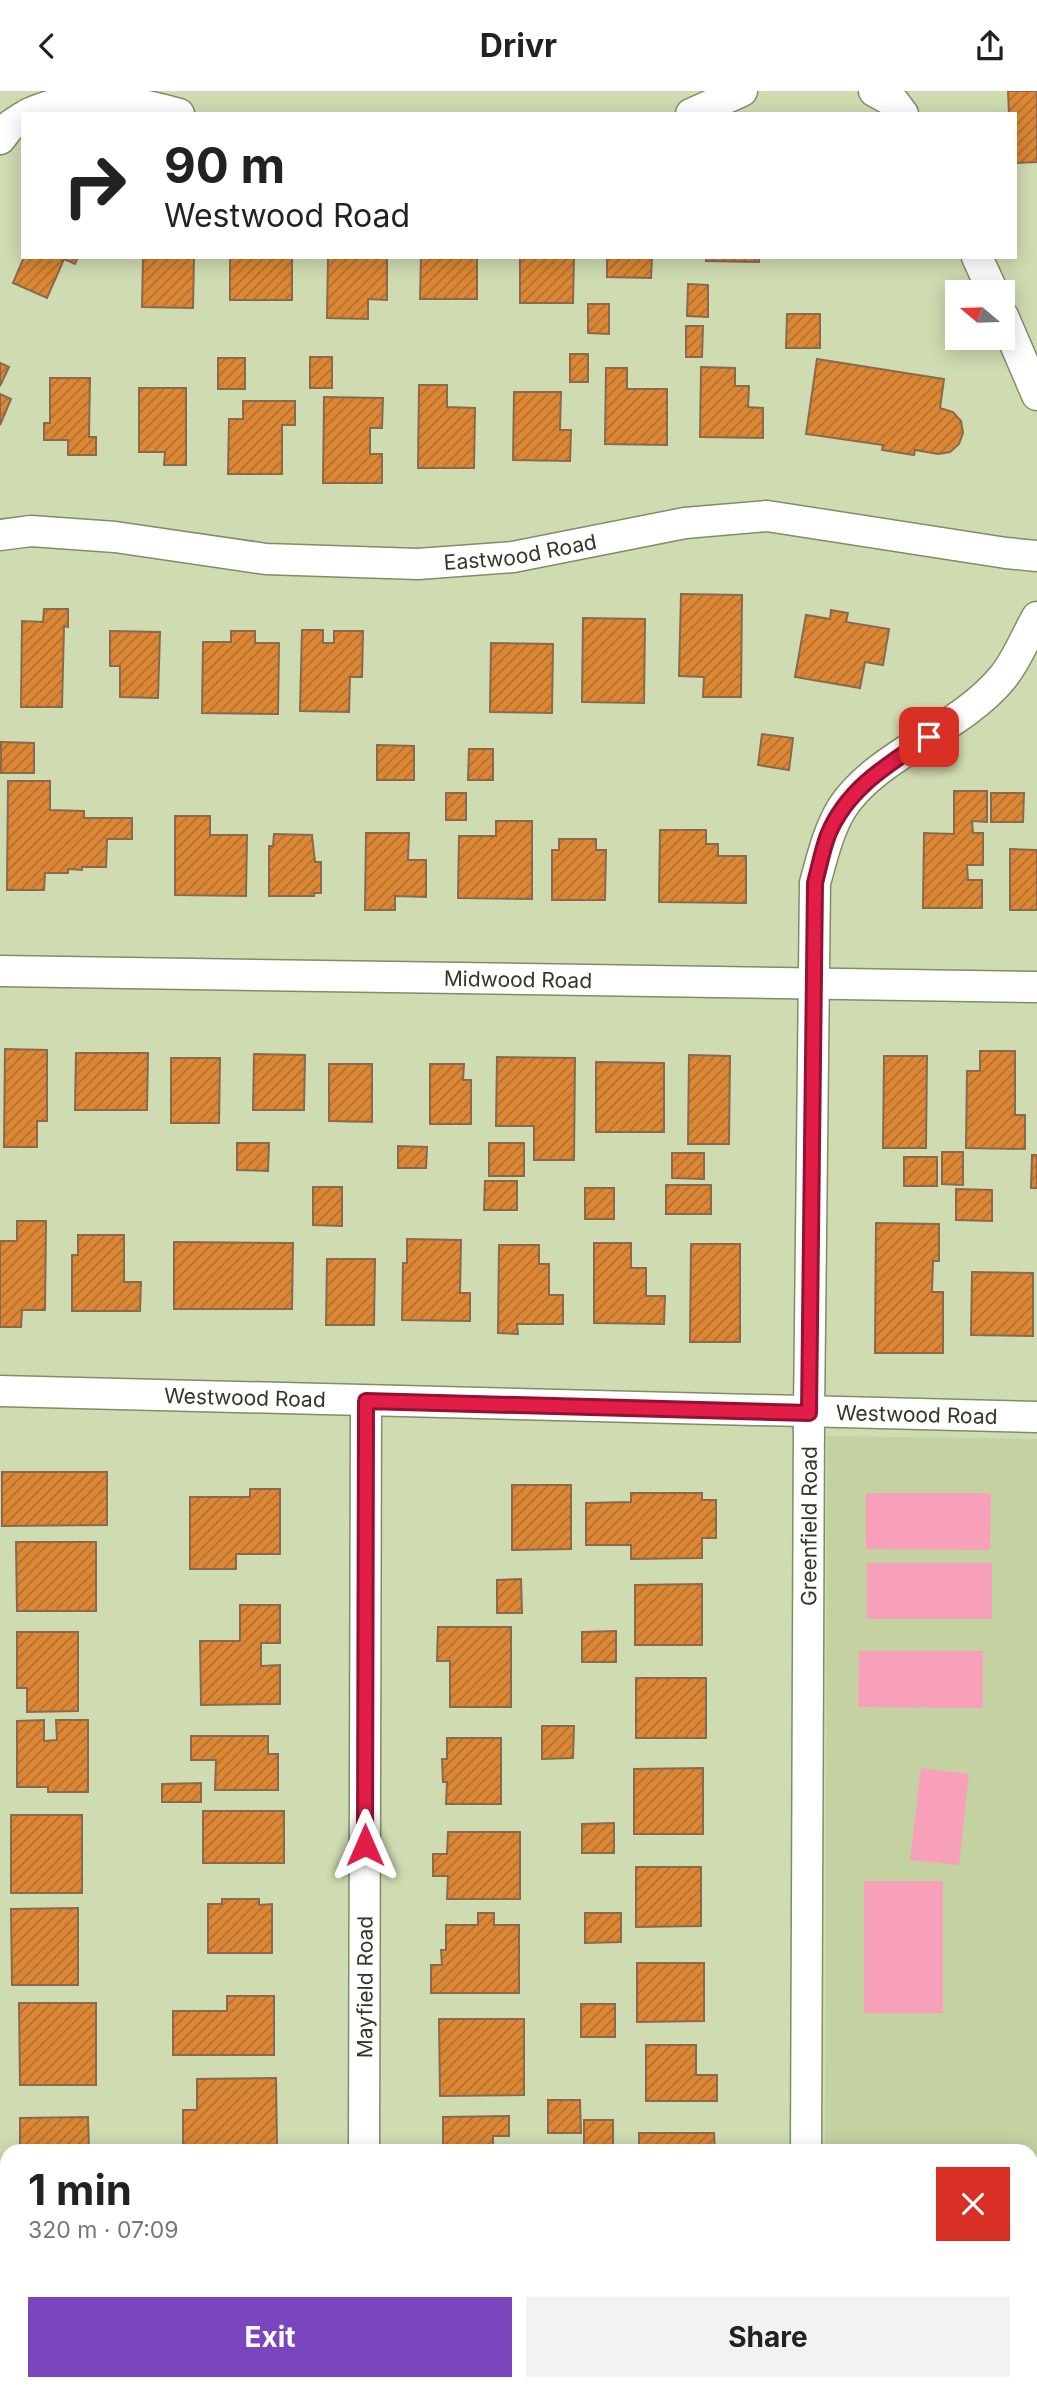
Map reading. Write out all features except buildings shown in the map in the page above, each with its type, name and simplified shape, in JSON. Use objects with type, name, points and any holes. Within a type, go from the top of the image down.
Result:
[{"type":"street","points":[[695,112],[742,91]]},
{"type":"street","points":[[874,91],[894,102],[902,112]]},
{"type":"street","points":[[31,112],[72,95],[110,95],[172,112]]},
{"type":"street","points":[[0,139],[11,125],[21,118]]},
{"type":"street","points":[[979,259],[988,280]]},
{"type":"street","points":[[1015,344],[1037,395]]},
{"type":"street","name":"Eastwood Road","points":[[0,535],[31,531],[115,537],[266,559],[418,564],[513,557],[685,523],[766,516],[1037,556]]},
{"type":"street","name":"Greenfield Road","points":[[806,2144],[809,1413],[815,883],[828,835],[843,807],[870,777],[968,711],[995,685],[1003,677],[1037,617]]},
{"type":"street","name":"Midwood Road","points":[[0,971],[1037,987]]},
{"type":"street","name":"Westwood Road","points":[[0,1391],[1037,1417]]},
{"type":"street","name":"Mayfield Road","points":[[364,2144],[366,1401]]},
{"type":"shaded area","points":[[827,1436],[1037,1439],[1037,2144],[825,2144]]},
{"type":"shaded area","points":[[866,1493],[991,1493],[990,1550],[866,1549]]},
{"type":"shaded area","points":[[867,1563],[992,1563],[992,1619],[867,1619]]},
{"type":"shaded area","points":[[859,1651],[983,1651],[983,1708],[858,1707]]},
{"type":"shaded area","points":[[921,1768],[969,1774],[959,1865],[910,1860]]},
{"type":"shaded area","points":[[864,1881],[943,1881],[943,2013],[864,2013]]},
{"type":"route","points":[[365,1845],[366,1401],[809,1413],[815,883],[828,835],[843,807],[870,777],[929,737]]}]
